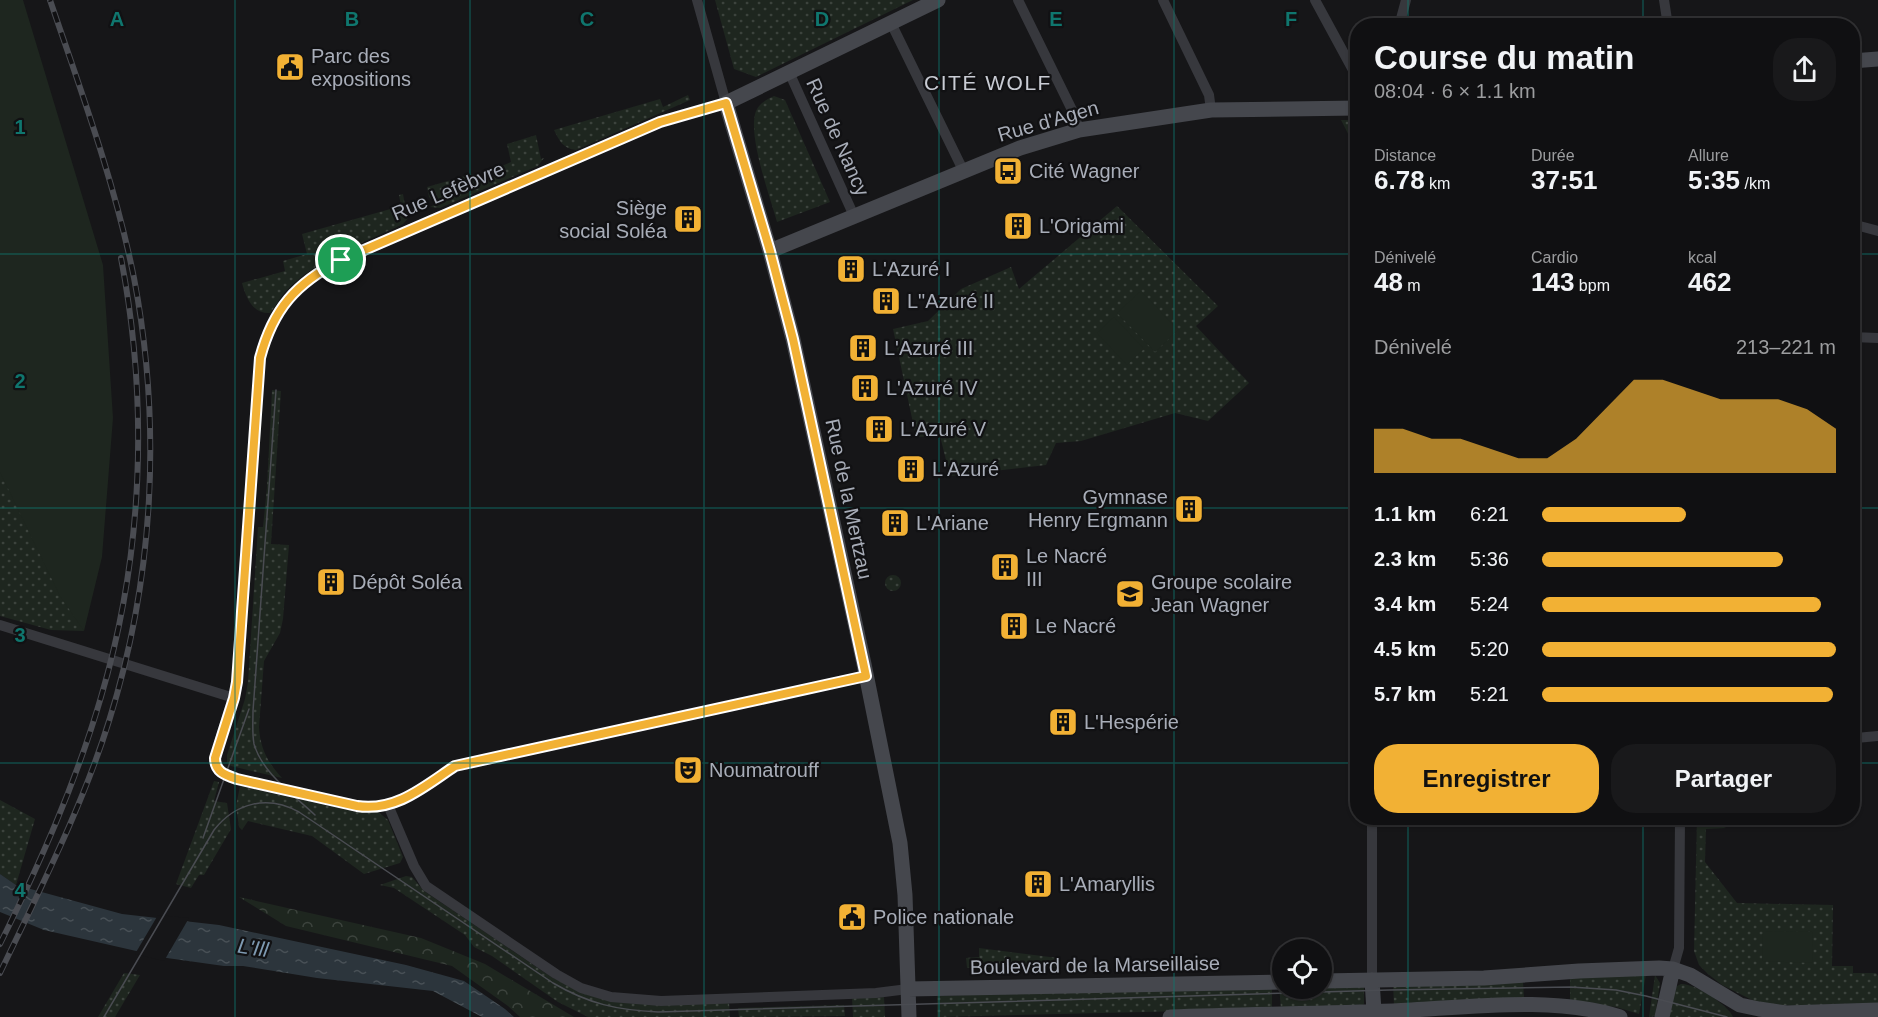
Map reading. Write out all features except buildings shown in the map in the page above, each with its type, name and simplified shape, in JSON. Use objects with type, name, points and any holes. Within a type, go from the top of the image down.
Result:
[{"type":"main road","name":"Rue Lefèbvre","points":[[726,103],[938,0]]},
{"type":"main road","points":[[1860,60],[1878,59]]},
{"type":"main road","name":"Rue de la Mertzau","points":[[726,103],[770,251],[793,339],[900,843],[905,896],[909,1017]]},
{"type":"main road","name":"Rue d'Agen","points":[[770,251],[1020,148],[1079,130],[1211,111],[1350,108]]},
{"type":"main road","points":[[1662,1017],[1673,969]]},
{"type":"main road","points":[[1332,981],[1484,978],[1588,970],[1673,969],[1690,975],[1740,1011],[1786,1013],[1878,1010]]},
{"type":"main road","points":[[1372,980],[1374,1011]]},
{"type":"main road","name":"Boulevard de la Marseillaise","points":[[909,989],[1272,982]]},
{"type":"main road","points":[[1170,1017],[1524,1005],[1586,1010],[1620,1017]]},
{"type":"street","name":"Rue de la Mertzau","points":[[697,0],[726,103]]},
{"type":"street","points":[[1018,0],[1075,116],[1079,130]]},
{"type":"street","points":[[1163,0],[1209,96],[1211,111]]},
{"type":"street","points":[[1315,0],[1350,64]]},
{"type":"street","points":[[1401,18],[1406,0]]},
{"type":"street","points":[[1664,0],[1667,18]]},
{"type":"street","points":[[891,23],[964,172]]},
{"type":"street","name":"Rue de Nancy","points":[[789,72],[854,216]]},
{"type":"street","name":"Rue Lefèbvre","points":[[388,805],[357,806],[237,779],[222,773],[216,766],[215,758],[234,698],[260,358],[270,327],[290,297],[311,277],[341,260],[660,122],[726,103]]},
{"type":"street","points":[[1860,226],[1878,231]]},
{"type":"street","points":[[1860,337],[1878,338]]},
{"type":"street","points":[[0,625],[234,698]]},
{"type":"street","points":[[866,676],[455,766],[413,794],[388,805],[414,866],[426,886],[556,974],[581,988],[611,997],[662,1001],[876,993],[909,989]]},
{"type":"street","points":[[1860,738],[1878,736]]},
{"type":"street","points":[[1372,825],[1372,980]]},
{"type":"street","points":[[1673,969],[1679,948],[1680,825]]},
{"type":"green space","points":[[0,0],[23,0],[103,265],[113,418],[102,557],[84,631],[60,596],[0,472]]},
{"type":"green space","points":[[715,0],[913,0],[756,77],[734,69]]},
{"type":"green space","points":[[688,95],[690,100],[576,150],[565,146],[554,130],[660,99],[663,107]]},
{"type":"green space","points":[[774,96],[785,100],[830,202],[777,222],[754,135],[756,111],[766,100]]},
{"type":"green space","points":[[1341,120],[1350,120],[1350,137]]},
{"type":"green space","points":[[536,135],[541,159],[544,158],[538,166],[440,208],[430,207],[436,204],[429,197],[427,187],[472,174],[480,175],[511,162],[507,144]]},
{"type":"green space","points":[[403,194],[407,217],[410,216],[403,224],[342,252],[313,269],[287,290],[270,313],[259,311],[251,304],[242,283],[285,271],[283,261],[307,254],[302,234],[401,206],[399,195]]},
{"type":"green space","points":[[1117,206],[1218,306],[1196,326],[1249,383],[1208,421],[1175,413],[1081,441],[1056,443],[1046,465],[950,476],[940,436],[916,437],[893,329],[928,321],[961,289],[1011,267],[1019,289]]},
{"type":"green space","points":[[1141,291],[1178,330],[1155,352],[1117,313]]},
{"type":"green space","points":[[1114,317],[1144,349],[1127,365],[1097,333]]},
{"type":"green space","points":[[272,390],[281,391],[271,544],[289,545],[283,619],[280,633],[264,661],[259,727],[266,755],[282,778],[231,766],[227,762],[248,682],[258,527],[263,527],[267,487]]},
{"type":"green space","points":[[0,467],[84,631],[51,630],[0,616]]},
{"type":"green space","points":[[890,575],[896,575],[901,583],[899,589],[890,591],[885,586],[885,580]]},
{"type":"green space","points":[[214,781],[219,782],[214,801],[227,803],[231,829],[204,875],[199,875],[191,888],[176,884]]},
{"type":"green space","points":[[240,786],[356,812],[377,811],[388,820],[403,857],[400,863],[364,874],[312,836],[248,821],[242,830],[239,827],[236,806]]},
{"type":"green space","points":[[0,800],[35,819],[16,885],[0,874]]},
{"type":"green space","points":[[1697,825],[1720,825],[1726,828],[1706,829],[1705,862],[1737,903],[1833,905],[1832,966],[1853,966],[1853,973],[1876,973],[1878,976],[1878,1010],[1760,1004],[1722,985],[1708,974],[1699,965],[1694,951]]},
{"type":"green space","points":[[406,876],[412,877],[424,891],[553,978],[588,995],[729,1002],[730,1017],[588,1017],[558,1002],[492,956],[474,947],[465,935],[394,888],[380,885]]},
{"type":"green space","points":[[239,897],[421,938],[485,964],[574,1017],[520,1017],[452,966],[286,926]]},
{"type":"green space","points":[[1763,931],[1813,932],[1812,963],[1762,961]]},
{"type":"green space","points":[[979,948],[1058,958],[1058,967],[967,968],[966,958],[979,957]]},
{"type":"green space","points":[[124,973],[140,975],[115,1017],[98,1017]]},
{"type":"green space","points":[[1646,974],[1639,1014],[1616,1007],[1574,1003],[1570,999],[1570,977]]},
{"type":"green space","points":[[1655,975],[1660,983],[1655,1016],[1649,1017]]},
{"type":"green space","points":[[1523,982],[1524,998],[1394,1006],[1393,983]]},
{"type":"green space","points":[[1681,984],[1694,987],[1710,996],[1725,1007],[1733,1017],[1666,1017],[1675,987]]},
{"type":"green space","points":[[1332,985],[1364,986],[1364,1004],[1361,1006],[1281,1009],[1280,999],[1332,999]]},
{"type":"green space","points":[[1272,986],[1272,1009],[937,1017],[937,996]]},
{"type":"green space","points":[[884,997],[885,1017],[853,1017],[852,998]]},
{"type":"green space","points":[[844,1005],[845,1016],[739,1017],[738,1008]]},
{"type":"water","name":"L'Ill","points":[[0,874],[16,885],[122,914],[219,925],[406,965],[464,981],[514,1017],[482,1017],[433,991],[167,958],[44,930],[0,912]]},
{"type":"pier","points":[[158,915],[189,918],[164,961],[135,954]]},
{"type":"tram line","points":[[276,390],[253,736],[258,755],[271,774],[315,815]]},
{"type":"tram line","points":[[203,838],[249,709]]},
{"type":"tram line","points":[[104,1017],[214,830],[232,813],[253,804],[264,803],[276,804],[299,812],[553,983],[591,1001],[629,1010],[658,1012],[1389,990],[1571,987],[1616,990],[1727,1017]]},
{"type":"railway","points":[[0,973],[73,817],[109,721],[136,612],[149,501],[148,389],[143,333],[134,278],[107,172],[50,0]]},
{"type":"railway","points":[[0,944],[43,854],[80,761],[101,697],[126,589],[133,534],[138,424],[136,368],[121,258]]},
{"type":"place","name":"Parc des expositions","points":[[290,67]]},
{"type":"place","name":"Cité Wagner","points":[[1008,171]]},
{"type":"place","name":"Siège social Soléa","points":[[688,219]]},
{"type":"place","name":"L'Origami","points":[[1018,226]]},
{"type":"place","name":"L'Azuré I","points":[[851,269]]},
{"type":"place","name":"L\"Azuré II","points":[[886,301]]},
{"type":"place","name":"L'Azuré III","points":[[863,348]]},
{"type":"place","name":"L'Azuré IV","points":[[865,388]]},
{"type":"place","name":"L'Azuré V","points":[[879,429]]},
{"type":"place","name":"L'Azuré","points":[[911,469]]},
{"type":"place","name":"Gymnase Henry Ergmann","points":[[1189,509]]},
{"type":"place","name":"L'Ariane","points":[[895,523]]},
{"type":"place","name":"Le Nacré III","points":[[1005,567]]},
{"type":"place","name":"Dépôt Soléa","points":[[331,582]]},
{"type":"place","name":"Groupe scolaire Jean Wagner","points":[[1130,594]]},
{"type":"place","name":"Le Nacré","points":[[1014,626]]},
{"type":"place","name":"L'Hespérie","points":[[1063,722]]},
{"type":"place","name":"Noumatrouff","points":[[688,770]]},
{"type":"place","name":"L'Amaryllis","points":[[1038,884]]},
{"type":"place","name":"Police nationale","points":[[852,917]]},
{"type":"district","name":"CITÉ WOLF","points":[[988,83]]},
{"type":"route","points":[[726,103],[770,251],[793,339],[866,676],[455,766],[413,794],[388,805],[357,806],[237,779],[220,771],[216,766],[215,758],[237,682],[260,358],[270,327],[280,309],[301,285],[341,260],[660,122],[726,103]]}]
